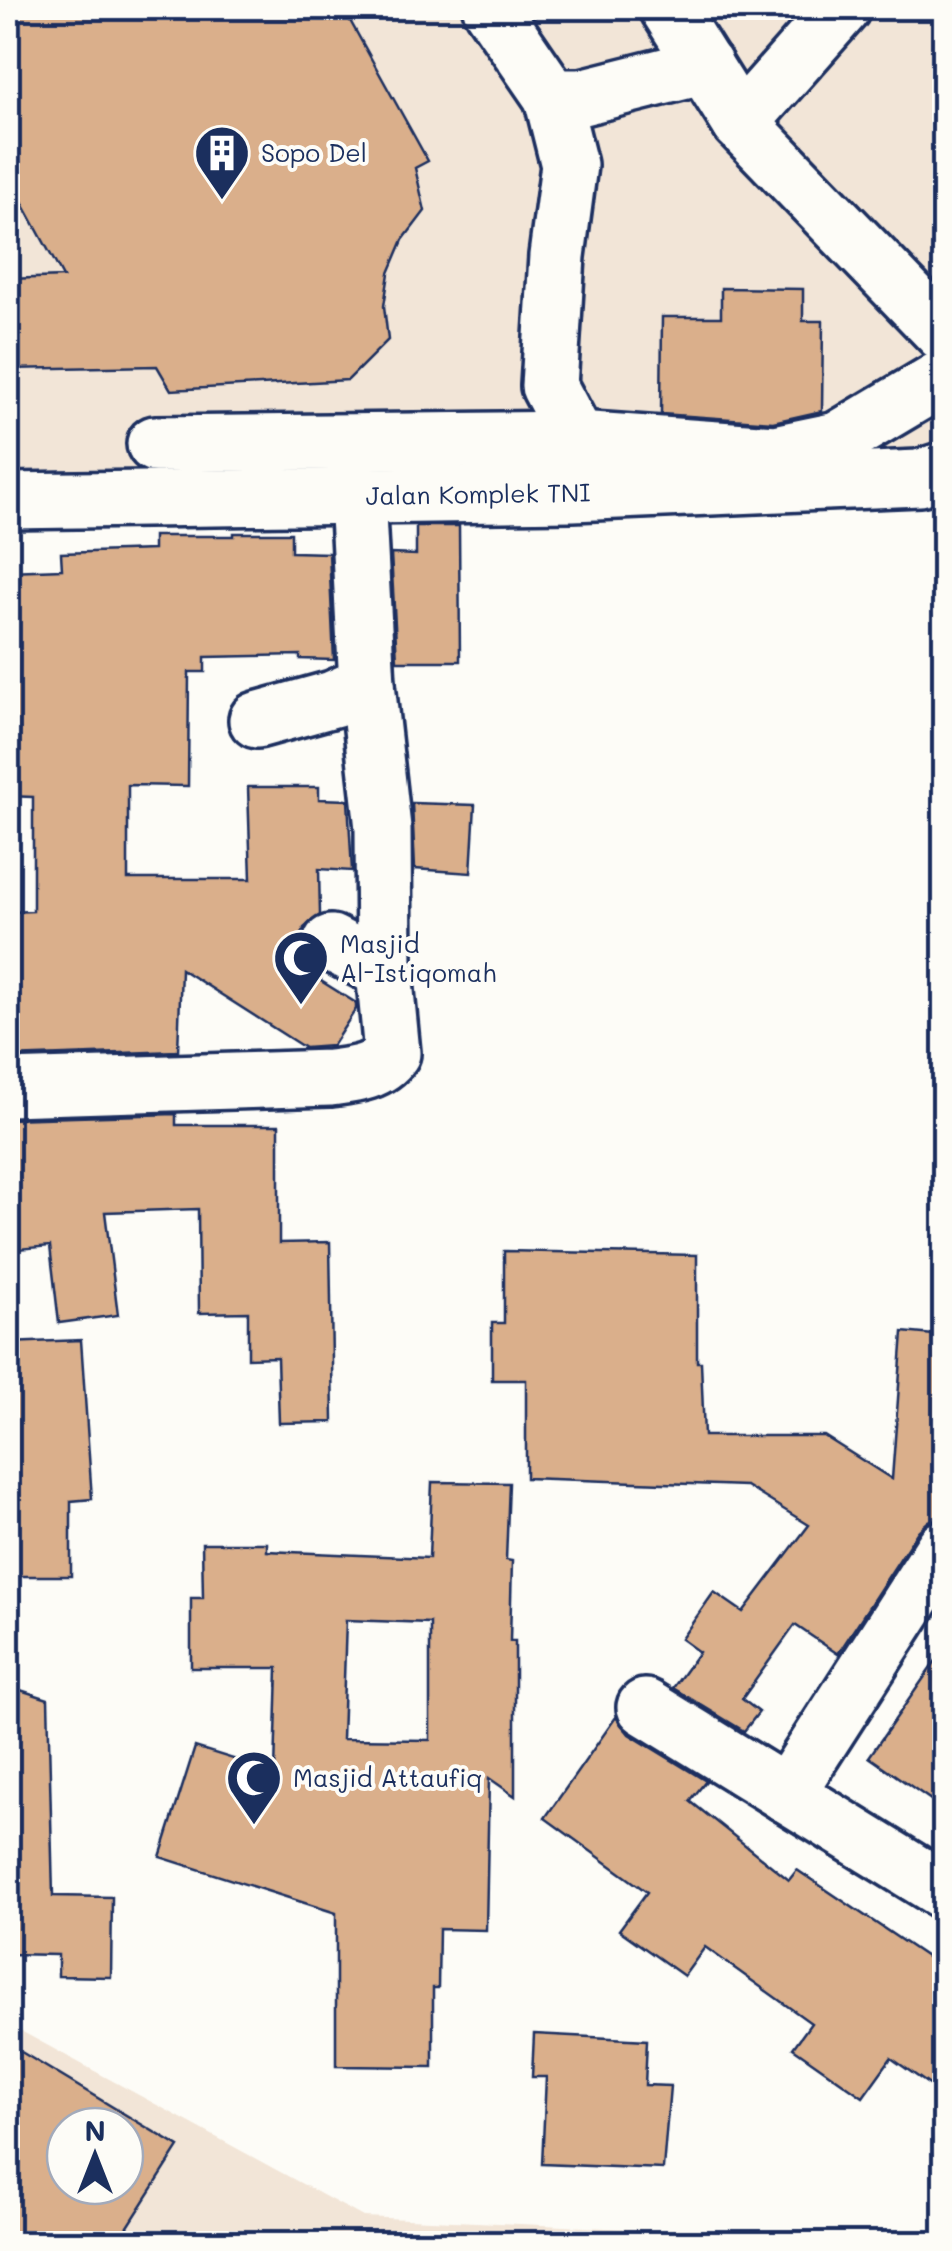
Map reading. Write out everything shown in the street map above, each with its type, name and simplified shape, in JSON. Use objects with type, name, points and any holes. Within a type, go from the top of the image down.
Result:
[{"type":"street","points":[[491,8],[552,96],[568,164],[557,256],[549,386],[576,439]]},
{"type":"street","points":[[668,8],[740,122],[944,334]]},
{"type":"street","points":[[740,122],[842,8]]},
{"type":"street","points":[[552,96],[582,96],[704,66]]},
{"type":"street","points":[[155,444],[576,439],[775,452],[838,440],[944,377]]},
{"type":"street","name":"Jalan Komplek TNI","points":[[8,501],[572,493],[920,478],[944,470]]},
{"type":"street","points":[[8,1088],[358,1075],[386,1062],[392,1054],[384,971],[383,828],[367,684],[357,496]]},
{"type":"street","points":[[257,720],[333,699],[367,684]]},
{"type":"street","points":[[332,944],[384,971]]},
{"type":"street","points":[[786,1794],[944,1548]]},
{"type":"street","points":[[645,1707],[944,1891]]},
{"type":"shaded area","points":[[8,8],[944,8],[944,446],[8,499]]},
{"type":"shaded area","points":[[8,2024],[363,2217],[944,2243],[8,2243]]},
{"type":"building","name":"Sopo Del","points":[[8,8],[343,8],[428,161],[415,168],[425,211],[403,240],[389,273],[384,306],[388,340],[348,380],[171,390],[157,366],[8,369],[8,279],[63,277],[8,176]]},
{"type":"building","points":[[721,288],[803,289],[803,321],[823,321],[822,411],[773,422],[661,414],[662,317],[721,317]]},
{"type":"building","points":[[416,526],[459,526],[460,661],[397,661],[391,554],[416,555]]},
{"type":"building","points":[[291,533],[291,552],[329,553],[334,660],[300,659],[300,655],[205,657],[205,672],[189,672],[188,786],[128,785],[128,879],[251,879],[248,787],[319,787],[319,799],[348,800],[352,871],[319,869],[320,915],[304,928],[300,945],[305,960],[321,973],[321,981],[356,1003],[356,1009],[332,1046],[305,1048],[181,969],[178,1051],[8,1057],[8,912],[33,911],[33,797],[8,796],[13,681],[8,682],[8,571],[62,569],[61,553],[153,550],[153,536]]},
{"type":"building","points":[[412,803],[475,805],[471,873],[415,869]]},
{"type":"building","points":[[176,1114],[176,1125],[279,1125],[279,1243],[330,1242],[333,1422],[279,1423],[277,1357],[248,1358],[248,1312],[199,1313],[198,1209],[105,1212],[118,1315],[59,1323],[50,1246],[8,1250],[8,1119]]},
{"type":"building","points":[[504,1251],[697,1255],[697,1362],[701,1362],[704,1436],[824,1436],[892,1479],[903,1332],[944,1336],[944,1517],[929,1521],[918,1531],[838,1654],[795,1625],[742,1699],[759,1712],[744,1731],[673,1688],[699,1652],[681,1639],[714,1592],[743,1612],[809,1525],[746,1486],[526,1478],[526,1380],[492,1380],[492,1323],[504,1323]]},
{"type":"building","points":[[81,1340],[92,1499],[71,1501],[71,1576],[8,1576],[8,1343]]},
{"type":"building","points":[[432,1482],[509,1483],[506,1560],[512,1561],[510,1641],[515,1641],[515,1796],[489,1778],[486,1930],[439,1929],[438,1988],[433,1988],[433,2067],[336,2066],[336,1913],[160,1857],[195,1747],[275,1772],[278,1668],[191,1668],[191,1598],[203,1598],[202,1543],[267,1543],[267,1551],[429,1558]],"holes":[[[346,1620],[430,1623],[430,1740],[342,1739]]]},
{"type":"building","points":[[944,1649],[944,1809],[869,1757]]},
{"type":"building","points":[[8,1686],[48,1699],[53,1896],[112,1897],[111,1977],[58,1976],[58,1955],[8,1954]]},
{"type":"building","points":[[616,1717],[629,1734],[706,1781],[690,1801],[789,1880],[797,1870],[944,1969],[944,2095],[891,2058],[863,2097],[793,2048],[811,2023],[705,1947],[684,1976],[619,1930],[647,1892],[545,1818]]},
{"type":"building","points":[[534,2034],[647,2040],[645,2085],[670,2086],[663,2169],[542,2164],[546,2077],[532,2077]]},
{"type":"building","points":[[8,2044],[111,2106],[45,2106],[45,2206],[141,2206],[117,2244],[8,2244]]},
{"type":"building","points":[[145,2127],[179,2147],[145,2200]]},
{"type":"place","name":"Sopo Del","points":[[222,202]]},
{"type":"place","name":"Masjid Al-Istiqomah","points":[[301,1007]]},
{"type":"place","name":"Masjid Attaufiq","points":[[254,1827]]}]
